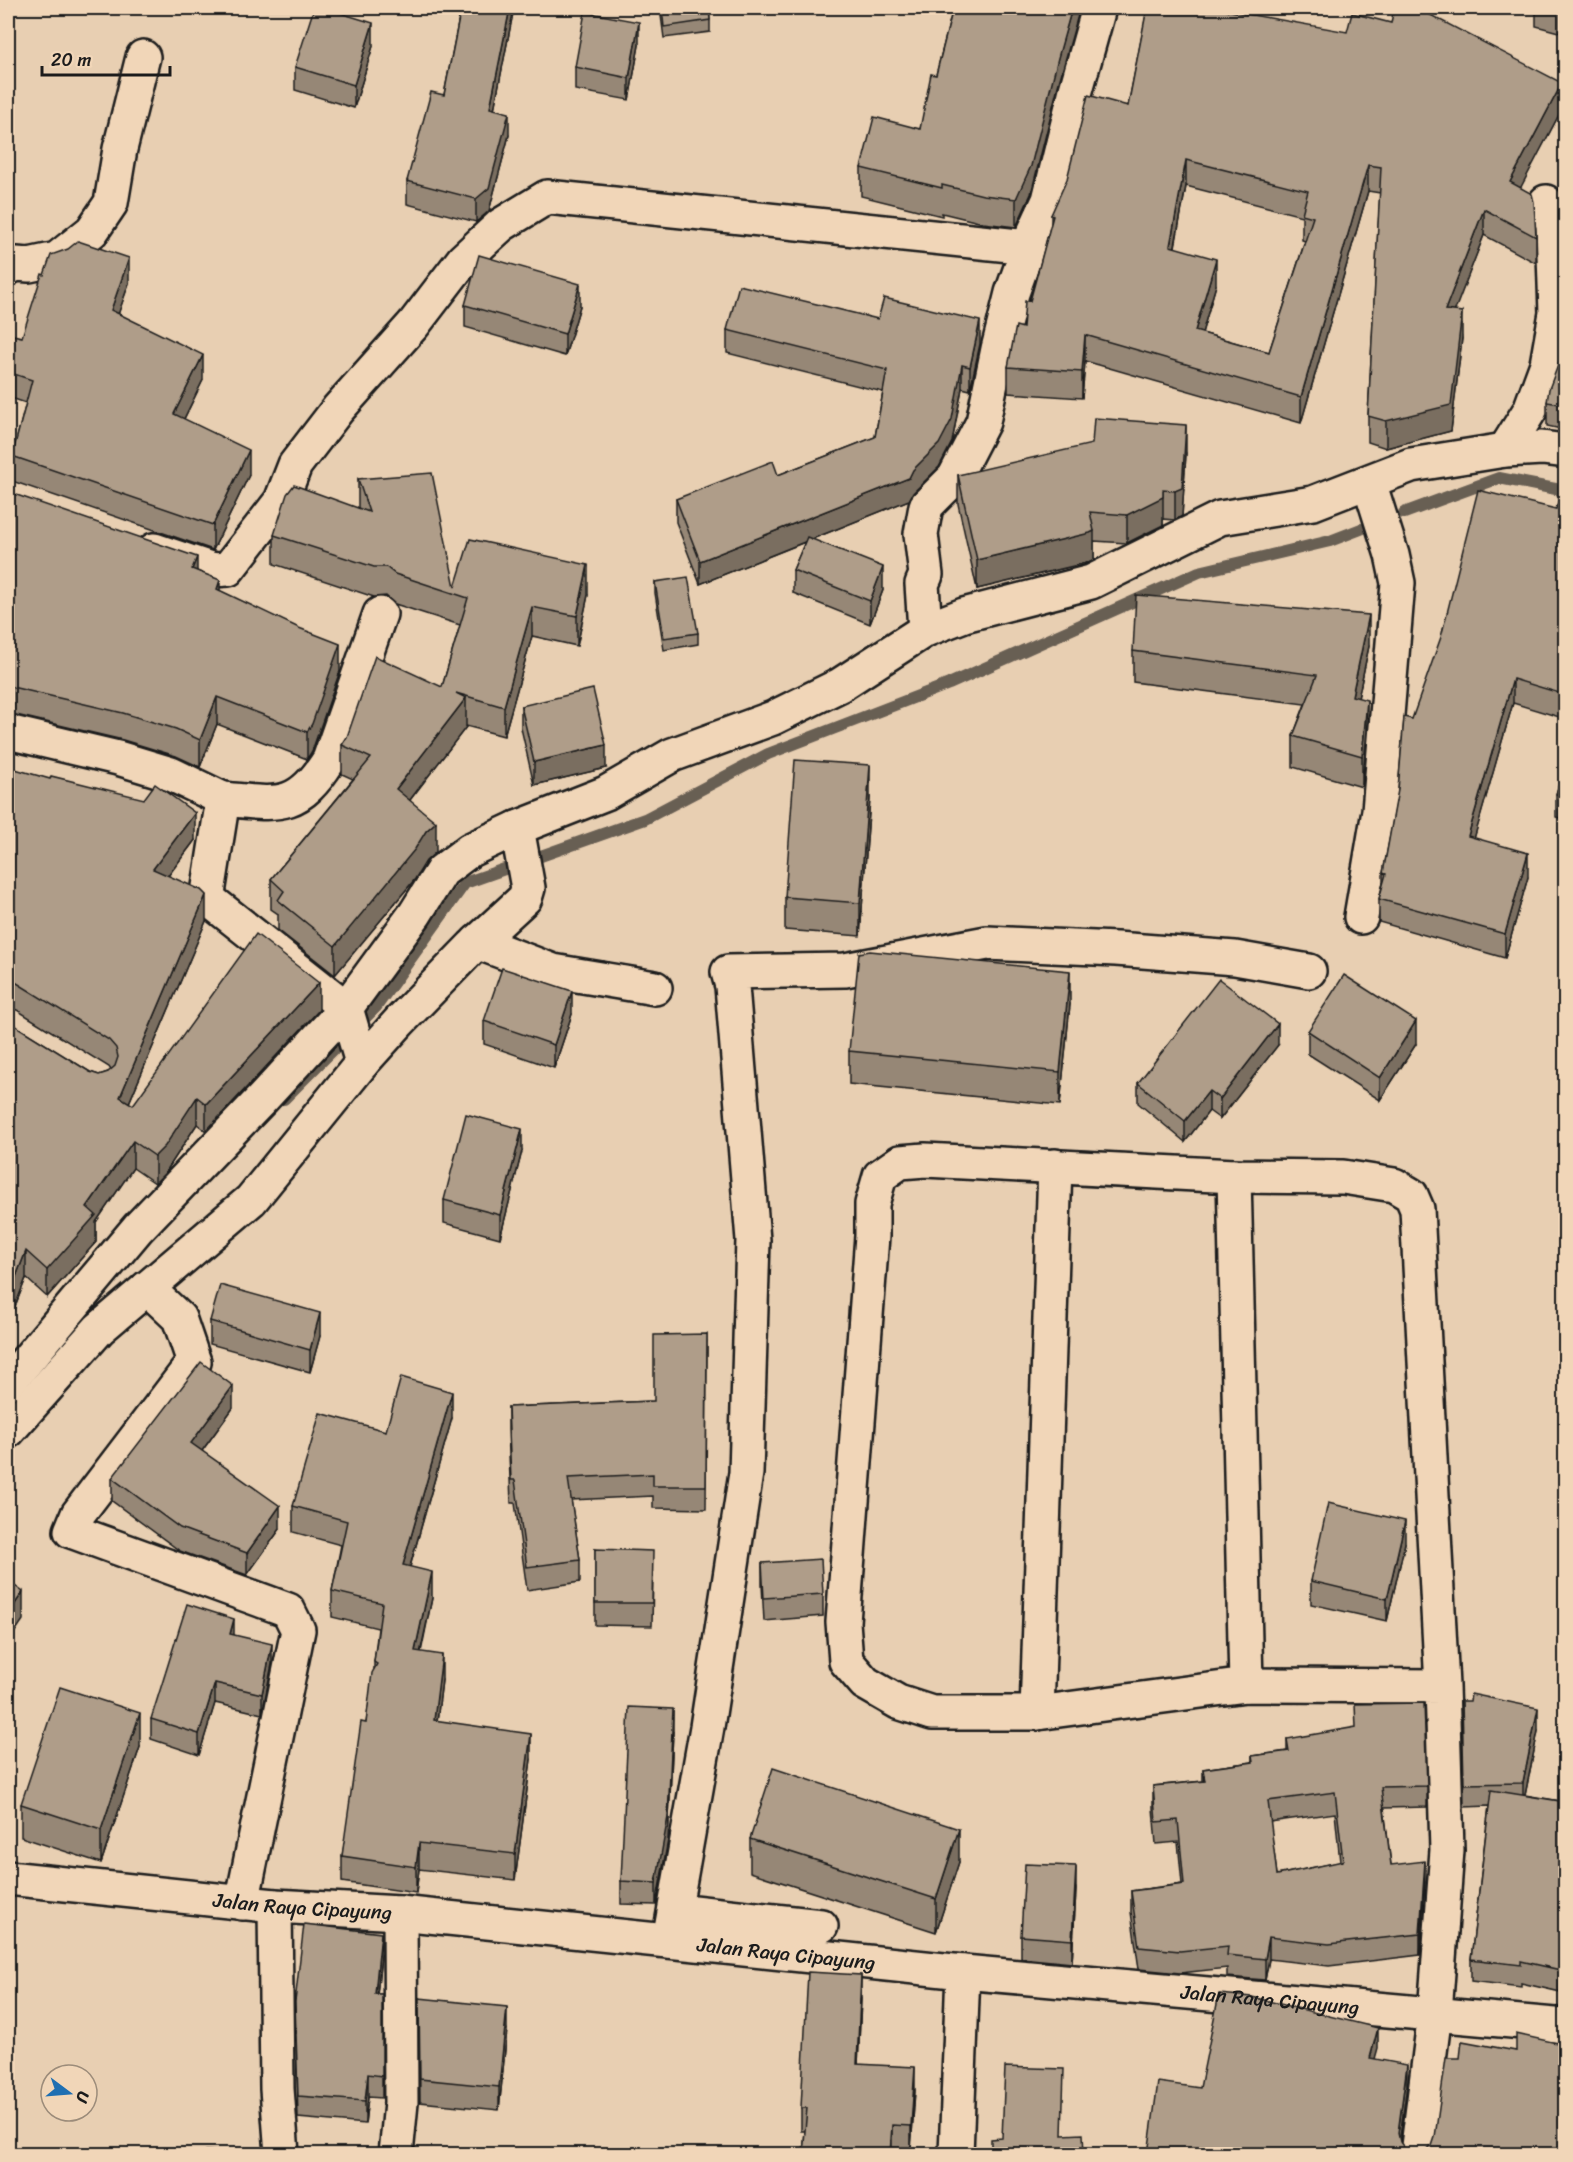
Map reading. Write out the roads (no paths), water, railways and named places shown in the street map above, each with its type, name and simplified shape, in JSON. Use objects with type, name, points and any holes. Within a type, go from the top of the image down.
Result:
[{"type":"street","points":[[925,630],[922,584],[926,574],[921,534],[926,506],[954,478],[983,422],[1012,293],[1049,200],[1099,8]]},
{"type":"street","points":[[8,268],[16,264],[29,266],[57,259],[92,231],[111,203],[120,149],[143,57]]},
{"type":"street","points":[[126,540],[213,570],[228,569],[281,501],[295,465],[302,455],[338,409],[414,324],[463,260],[501,225],[547,197],[1029,247]]},
{"type":"street","points":[[1505,450],[1530,410],[1548,364],[1556,313],[1553,225],[1546,202]]},
{"type":"street","points":[[8,1431],[99,1329],[251,1200],[353,1034],[415,914],[442,872],[470,850],[518,837],[606,793],[672,755],[783,713],[840,685],[925,630],[964,615],[1090,582],[1220,518],[1313,503],[1410,465],[1505,450],[1542,448],[1566,451]]},
{"type":"street","points":[[1361,917],[1379,811],[1398,583],[1392,555],[1369,482]]},
{"type":"street","points":[[8,732],[118,758],[171,774],[224,799],[271,804],[288,800],[303,791],[318,777],[329,760],[380,614]]},
{"type":"street","points":[[224,799],[209,898],[353,1034]]},
{"type":"street","points":[[8,1383],[138,1228],[263,1098],[477,942],[525,898],[528,888],[518,837]]},
{"type":"street","points":[[477,942],[554,971],[655,988]]},
{"type":"street","points":[[672,1925],[707,1727],[747,1473],[753,1240],[732,986],[728,972],[845,969],[987,943],[1235,958],[1309,971]]},
{"type":"street","points":[[1417,2154],[1435,2013],[1448,1850],[1442,1686],[1416,1209],[1411,1195],[1394,1185],[1343,1177],[1234,1176],[1055,1166],[909,1161],[900,1162],[880,1176],[872,1204],[872,1236],[843,1622],[846,1661],[865,1683],[898,1702],[932,1713],[1037,1713],[1246,1685],[1442,1686]]},
{"type":"street","points":[[1037,1713],[1055,1166]]},
{"type":"street","points":[[1234,1176],[1246,1685]]},
{"type":"street","points":[[147,1288],[179,1318],[194,1362],[78,1514],[71,1531],[288,1610],[298,1630],[242,1903]]},
{"type":"street","name":"Jalan Raya Cipayung","points":[[8,1878],[275,1906],[672,1925],[746,1933],[963,1972],[1566,2026]]},
{"type":"street","points":[[275,1906],[277,2089],[282,2154]]},
{"type":"street","points":[[396,2154],[401,2103],[400,1912]]},
{"type":"street","points":[[746,1933],[821,1926]]},
{"type":"street","points":[[956,2154],[963,1972]]},
{"type":"waterway","points":[[1404,513],[1499,478],[1566,491]]},
{"type":"waterway","points":[[284,1099],[376,1007],[465,883],[645,819],[768,754],[949,684],[1199,572],[1330,541],[1361,529]]},
{"type":"waterway","points":[[8,1404],[21,1385]]}]
